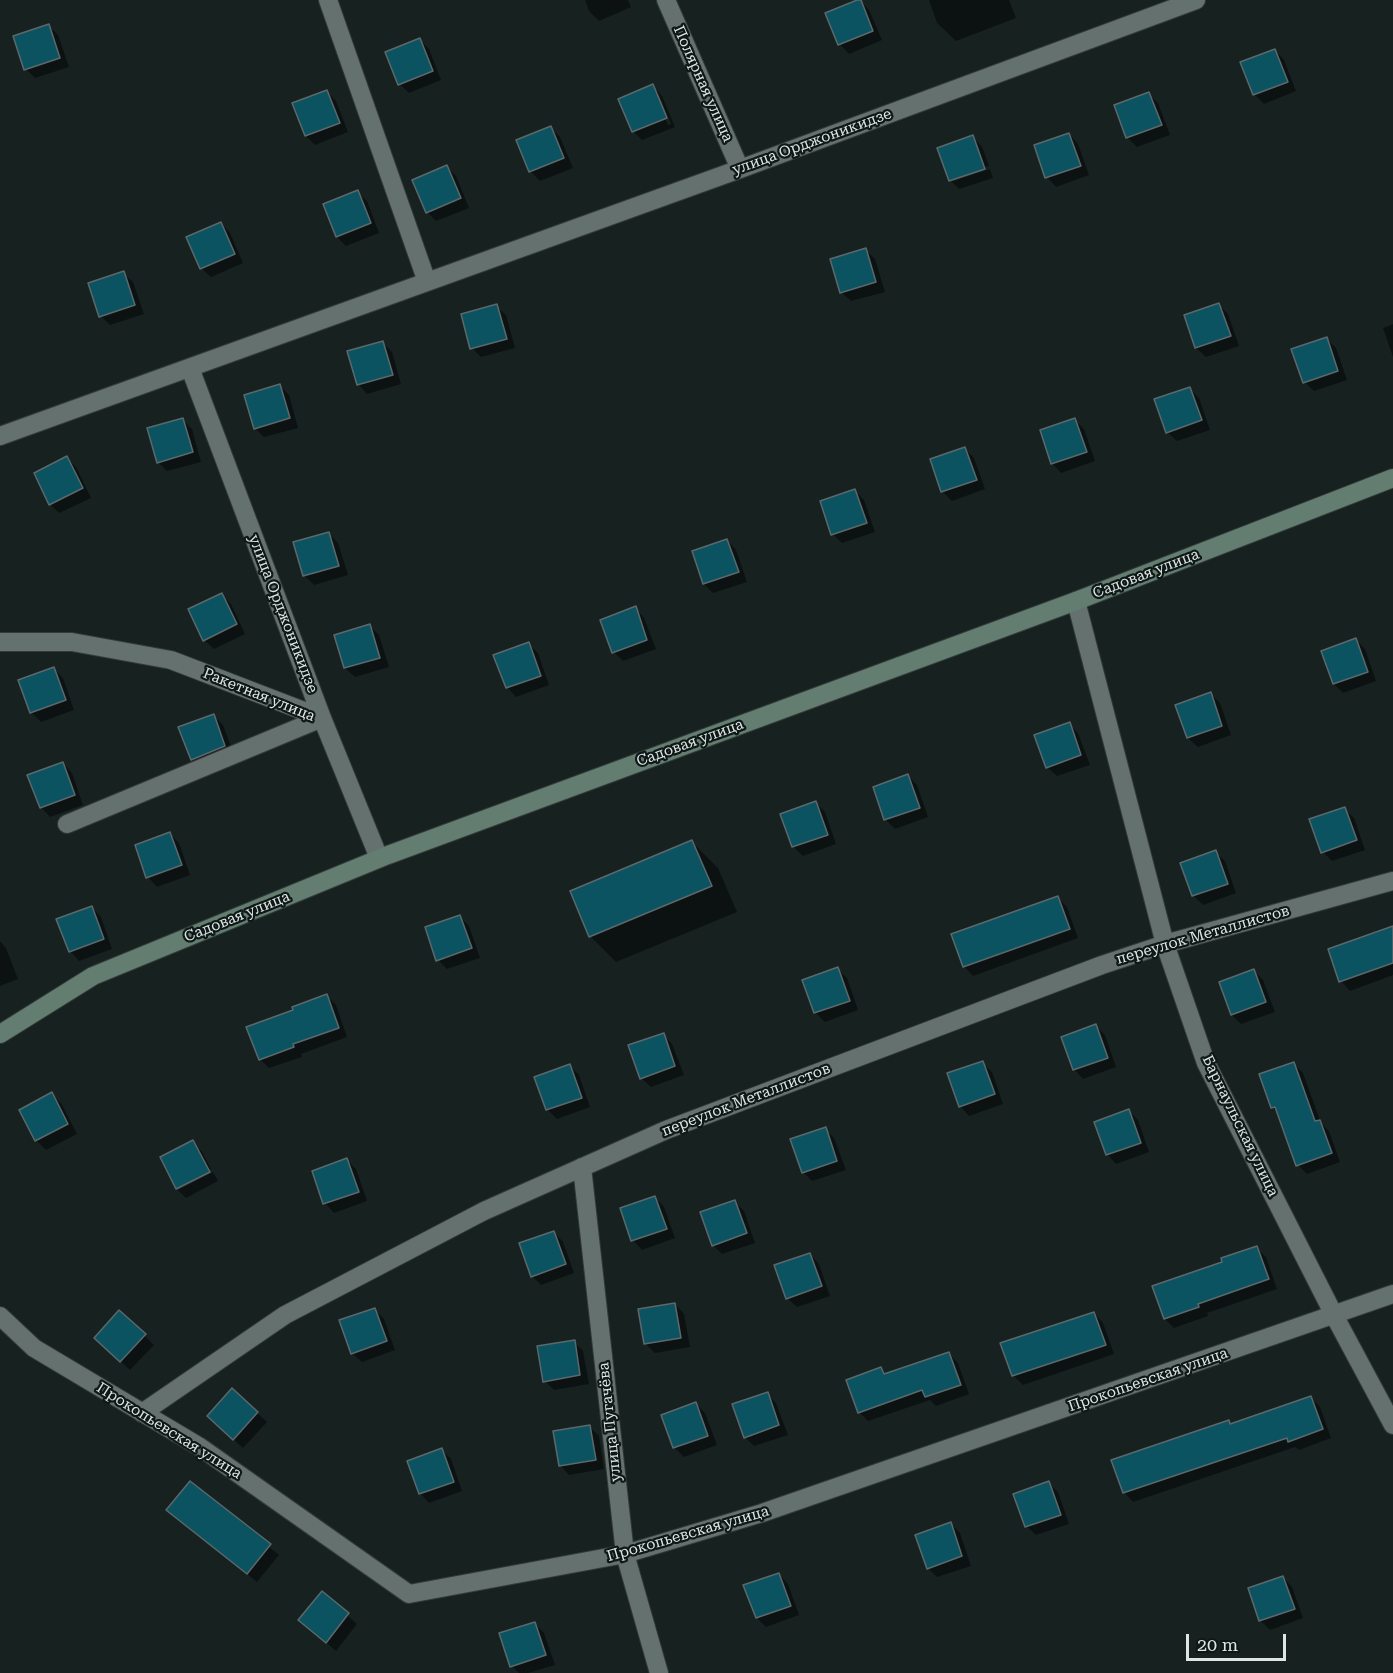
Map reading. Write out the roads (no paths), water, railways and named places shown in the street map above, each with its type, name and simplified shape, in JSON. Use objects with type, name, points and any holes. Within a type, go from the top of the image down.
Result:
[{"type":"street","points":[[328,0],[427,282]]},
{"type":"street","name":"Полярная улица","points":[[666,0],[740,169]]},
{"type":"street","name":"улица Орджоникидзе","points":[[0,436],[740,169],[1196,0]]},
{"type":"street","name":"улица Орджоникидзе","points":[[190,368],[322,718],[379,858]]},
{"type":"street","name":"Садовая улица","points":[[0,1034],[93,976],[379,858],[1076,601],[1393,478]]},
{"type":"street","name":"Барнаульская улица","points":[[1076,601],[1165,944],[1206,1063],[1334,1315],[1393,1425]]},
{"type":"street","name":"Ракетная улица","points":[[0,642],[72,642],[171,660],[322,718]]},
{"type":"street","name":"Ракетная улица","points":[[66,824],[322,718]]},
{"type":"street","name":"переулок Металлистов","points":[[142,1413],[285,1315],[484,1211],[677,1125],[1101,965],[1165,944],[1393,881]]},
{"type":"street","name":"улица Пугачёва","points":[[582,1167],[625,1554],[659,1673]]},
{"type":"street","name":"Прокопьевская улица","points":[[0,1316],[33,1348],[200,1447],[409,1594],[625,1554],[762,1513],[1393,1294]]}]
